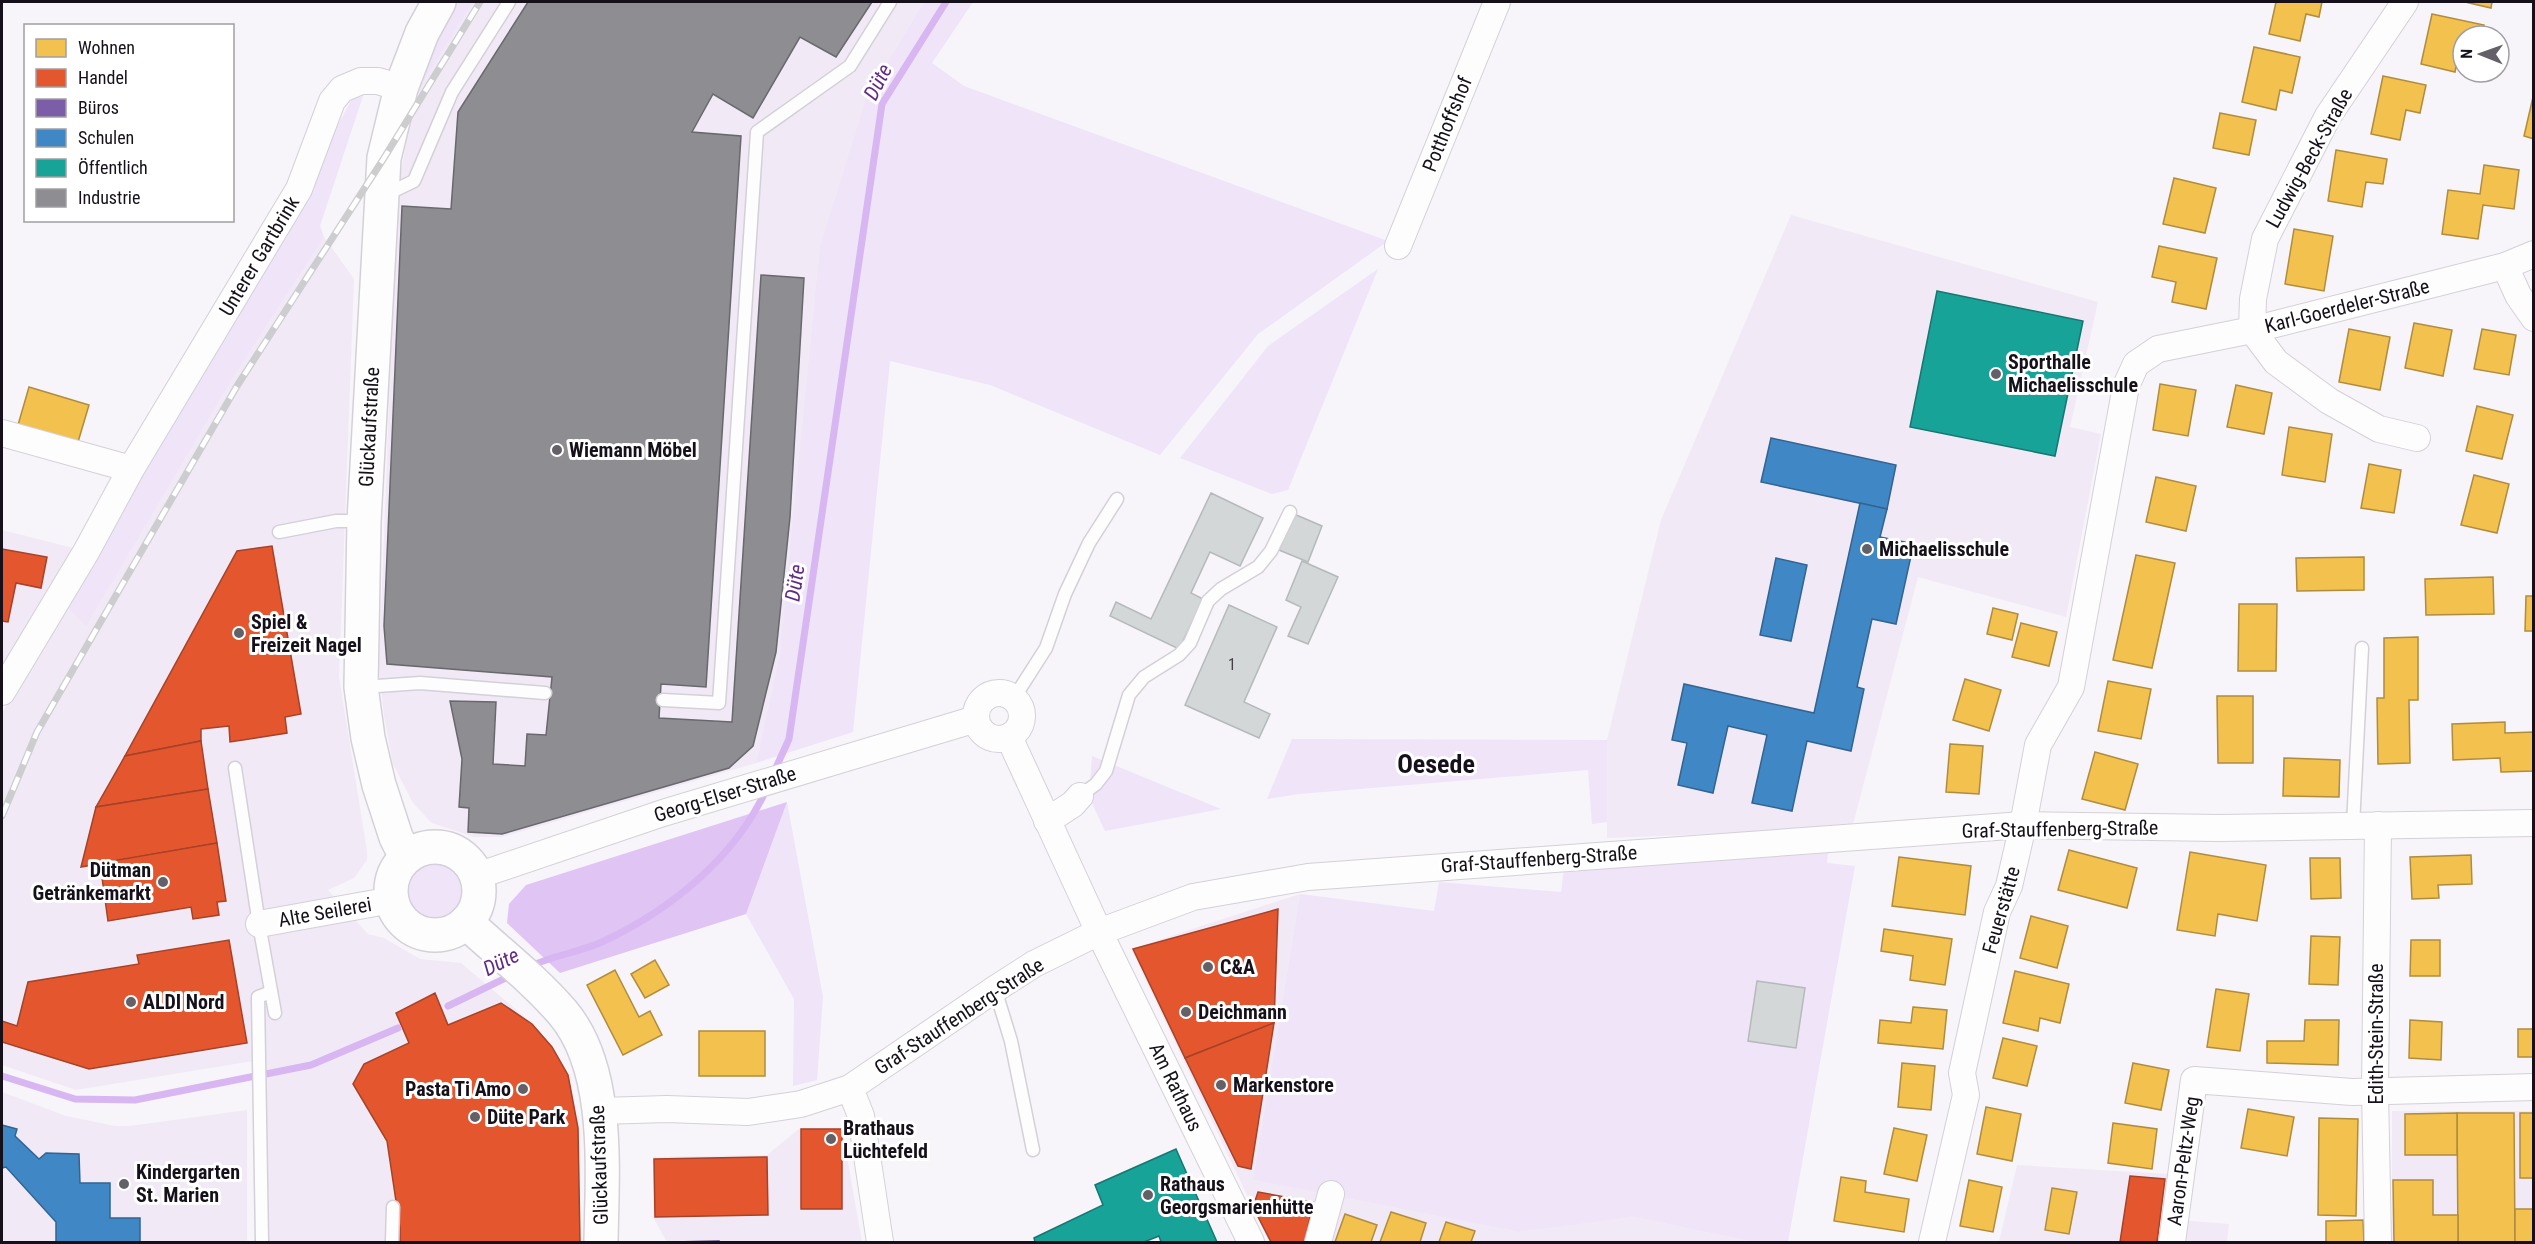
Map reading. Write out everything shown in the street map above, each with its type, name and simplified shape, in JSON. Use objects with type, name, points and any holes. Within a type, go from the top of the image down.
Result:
[{"type":"main road","name":"Glückaufstraße","points":[[406,857],[396,837],[379,784],[368,738],[361,687],[364,521],[381,196],[386,148],[401,88],[422,33],[439,2]]},
{"type":"main road","points":[[432,846],[447,848],[465,859],[477,876],[478,900],[474,912],[455,930],[443,934],[416,931],[396,913],[392,900],[393,876],[406,857],[418,850],[432,846]]},
{"type":"main road","name":"Glückaufstraße","points":[[466,922],[564,1014],[581,1043],[593,1072],[600,1111],[601,1242]]},
{"type":"street","name":"Potthoffshof","points":[[1398,246],[1497,2]]},
{"type":"street","name":"Ludwig-Beck-Straße","points":[[2252,330],[2253,299],[2265,239],[2328,116],[2405,2]]},
{"type":"street","name":"Unterer Gartbrink","points":[[2,692],[86,552],[131,469],[299,189],[332,101],[342,88],[361,81],[378,81],[401,88]]},
{"type":"street","name":"Karl-Goerdeler-Straße","points":[[2158,349],[2252,330],[2505,266],[2534,254]]},
{"type":"street","points":[[2505,266],[2518,295],[2534,318]]},
{"type":"street","points":[[2252,330],[2276,362],[2329,401],[2379,429],[2417,438]]},
{"type":"street","name":"Feuerstätte","points":[[1932,1242],[1966,1095],[1962,1073],[1997,912],[2009,886],[2024,825],[2038,745],[2071,687],[2126,386],[2136,364],[2158,349]]},
{"type":"street","points":[[2,433],[131,469]]},
{"type":"street","points":[[999,692],[1014,698],[1019,704],[1022,719],[1015,732],[1002,739],[988,736],[978,726],[976,719],[976,711],[984,698],[999,692]]},
{"type":"street","name":"Georg-Elser-Straße","points":[[477,876],[577,841],[726,794],[976,719]]},
{"type":"street","points":[[1009,737],[1100,932]]},
{"type":"street","points":[[1047,820],[1073,804],[1080,796]]},
{"type":"street","name":"Graf-Stauffenberg-Straße","points":[[600,1111],[667,1109],[748,1112],[801,1104],[850,1088],[1034,964],[1100,932],[1193,897],[1308,877],[2024,825],[2219,828],[2534,824]]},
{"type":"street","name":"Edith-Stein-Straße","points":[[2378,825],[2375,1090],[2378,1242]]},
{"type":"street","name":"Alte Seilerei","points":[[259,924],[392,900]]},
{"type":"street","name":"Am Rathaus","points":[[1100,932],[1251,1242]]},
{"type":"street","name":"Aaron-Peltz-Weg","points":[[2172,1242],[2194,1080],[2352,1092],[2375,1090]]},
{"type":"street","points":[[2375,1090],[2534,1087]]},
{"type":"street","points":[[850,1088],[861,1116],[880,1242]]},
{"type":"street","points":[[1318,1242],[1331,1194]]},
{"type":"lane","points":[[381,196],[414,181],[452,92],[509,2]]},
{"type":"lane","points":[[663,700],[719,703],[757,132],[849,66],[890,2]]},
{"type":"lane","points":[[1014,698],[1046,648],[1065,594],[1089,543],[1117,499]]},
{"type":"lane","points":[[1080,796],[1096,784],[1106,771],[1129,695],[1144,677],[1179,655],[1190,643],[1208,601],[1221,588],[1258,567],[1271,551],[1290,512]]},
{"type":"lane","points":[[279,532],[336,521],[364,521]]},
{"type":"lane","points":[[2352,825],[2362,648]]},
{"type":"lane","points":[[361,687],[420,684],[544,693]]},
{"type":"lane","name":"Alte Seilerei","points":[[235,768],[275,1013]]},
{"type":"lane","points":[[994,989],[1011,1041],[1033,1150]]},
{"type":"lane","points":[[261,1242],[258,997],[271,992]]},
{"type":"lane","points":[[392,1242],[393,1208]]},
{"type":"shaded area","points":[[455,2],[473,2],[414,97],[423,62]]},
{"type":"shaded area","name":"Wiemann Möbel","points":[[473,2],[924,2],[867,96],[780,653],[756,763],[502,837],[474,837],[432,823],[413,803],[393,764],[384,716],[379,665],[397,199],[414,97]]},
{"type":"shaded area","points":[[924,2],[973,2],[932,63],[964,86],[1388,241],[1258,334],[1160,455],[990,385],[890,361],[853,732],[756,763],[780,653],[820,247],[867,96]]},
{"type":"shaded area","points":[[363,96],[320,226],[324,237],[231,381],[86,626],[65,605],[307,195],[335,130],[352,99]]},
{"type":"shaded area","name":"Michaelisschule","points":[[1791,215],[2098,302],[2070,427],[2101,434],[2066,617],[1918,577],[1852,828],[1607,838],[1607,740],[1661,520]]},
{"type":"shaded area","points":[[324,237],[354,279],[339,677],[367,851],[367,860],[354,878],[328,890],[368,934],[384,938],[420,959],[461,963],[532,1023],[552,1046],[569,1076],[579,1128],[580,1242],[255,1242],[253,1061],[76,1090],[2,1065],[2,713],[65,605],[86,625],[231,381]]},
{"type":"shaded area","points":[[1378,269],[1288,490],[1272,494],[1180,458],[1268,346]]},
{"type":"shaded area","points":[[2,530],[73,548],[2,668]]},
{"type":"shaded area","points":[[1292,739],[1607,740],[1607,822],[1592,824],[1588,770],[1299,794],[1267,799]]},
{"type":"shaded area","points":[[1092,756],[1221,809],[1105,831],[1089,797]]},
{"type":"shaded area","points":[[787,802],[823,997],[817,1080],[793,1086],[794,999],[746,914]]},
{"type":"shaded area","points":[[787,802],[746,914],[560,973],[507,923],[509,904],[526,885]]},
{"type":"shaded area","points":[[1828,853],[1827,863],[1855,866],[1788,1242],[1754,1242],[1634,1217],[1519,1232],[1253,1180],[1300,894],[1434,911],[1439,882],[1561,892],[1564,870]]},
{"type":"shaded area","points":[[435,862],[446,864],[455,870],[461,879],[463,890],[461,901],[455,910],[446,916],[435,918],[424,916],[415,910],[409,901],[407,890],[409,879],[415,870],[424,864]]},
{"type":"shaded area","points":[[1300,894],[1253,1180],[1519,1232],[1634,1217],[1754,1242],[1269,1242],[1131,949]]},
{"type":"shaded area","name":"Kindergarten St. Marien","points":[[2,1092],[66,1116],[115,1126],[130,1126],[247,1110],[247,1242],[2,1242]]},
{"type":"shaded area","points":[[2392,1111],[2533,1111],[2533,1242],[2392,1242]]},
{"type":"shaded area","points":[[800,1128],[842,1128],[862,1242],[667,1242],[653,1217],[653,1157],[767,1155]]},
{"type":"shaded area","points":[[2017,1165],[2185,1175],[2179,1220],[2229,1224],[2227,1242],[1999,1242]]},
{"type":"building: Wohnen","points":[[2276,2],[2322,2],[2319,17],[2306,14],[2300,41],[2269,34]]},
{"type":"building: Wohnen","points":[[2465,2],[2492,2],[2491,8]]},
{"type":"building: Wohnen","points":[[2432,14],[2479,24],[2451,24],[2451,71],[2421,64]]},
{"type":"building: Wohnen","points":[[2254,47],[2300,57],[2292,93],[2280,90],[2276,110],[2242,102]]},
{"type":"building: Wohnen","points":[[2383,76],[2426,85],[2420,113],[2406,110],[2400,140],[2371,134]]},
{"type":"building: Wohnen","points":[[2534,97],[2534,139],[2524,136]]},
{"type":"building: Wohnen","points":[[2220,113],[2256,120],[2249,155],[2213,148]]},
{"type":"building: Wohnen","points":[[2336,150],[2387,159],[2383,184],[2366,182],[2362,207],[2328,201]]},
{"type":"building: Wohnen","points":[[2484,165],[2519,170],[2514,209],[2483,205],[2478,239],[2442,234],[2448,190],[2480,194]]},
{"type":"building: Wohnen","points":[[2174,178],[2216,188],[2205,233],[2163,224]]},
{"type":"building: Wohnen","points":[[2294,229],[2333,236],[2324,291],[2285,284]]},
{"type":"building: Wohnen","points":[[2159,246],[2217,258],[2206,309],[2172,302],[2176,282],[2152,277]]},
{"type":"building: Wohnen","points":[[2414,323],[2452,330],[2443,376],[2405,368]]},
{"type":"building: Wohnen","points":[[2349,329],[2390,337],[2380,390],[2339,382]]},
{"type":"building: Wohnen","points":[[2482,329],[2516,335],[2509,375],[2474,369]]},
{"type":"building: Wohnen","points":[[2160,384],[2196,390],[2188,436],[2153,430]]},
{"type":"building: Wohnen","points":[[2236,385],[2272,393],[2264,434],[2227,427]]},
{"type":"building: Wohnen","points":[[29,387],[89,405],[78,442],[18,425]]},
{"type":"building: Wohnen","points":[[2477,406],[2513,415],[2502,459],[2466,451]]},
{"type":"building: Wohnen","points":[[2289,427],[2332,434],[2325,482],[2282,475]]},
{"type":"building: Wohnen","points":[[2369,464],[2401,470],[2394,513],[2361,508]]},
{"type":"building: Wohnen","points":[[2474,475],[2509,484],[2497,533],[2461,525]]},
{"type":"building: Wohnen","points":[[2156,477],[2196,486],[2186,531],[2146,522]]},
{"type":"building: Wohnen","points":[[2136,555],[2175,563],[2152,668],[2113,660]]},
{"type":"building: Wohnen","points":[[2364,557],[2364,590],[2297,591],[2296,558]]},
{"type":"building: Wohnen","points":[[2493,577],[2494,614],[2426,615],[2425,579]]},
{"type":"building: Wohnen","points":[[2526,596],[2534,596],[2534,631],[2525,631]]},
{"type":"building: Wohnen","points":[[2239,604],[2277,604],[2276,671],[2238,671]]},
{"type":"building: Wohnen","points":[[1993,608],[2018,614],[2012,640],[1987,634]]},
{"type":"building: Wohnen","points":[[2021,623],[2057,632],[2049,666],[2012,657]]},
{"type":"building: Wohnen","points":[[2418,637],[2418,700],[2409,700],[2410,763],[2378,764],[2377,698],[2384,698],[2384,638]]},
{"type":"building: Wohnen","points":[[1965,679],[2001,690],[1989,731],[1953,720]]},
{"type":"building: Wohnen","points":[[2108,681],[2151,689],[2141,739],[2098,731]]},
{"type":"building: Wohnen","points":[[2217,696],[2253,696],[2253,763],[2218,763]]},
{"type":"building: Wohnen","points":[[2505,722],[2505,733],[2534,732],[2534,771],[2501,772],[2500,758],[2453,760],[2452,724]]},
{"type":"building: Wohnen","points":[[1950,744],[1983,746],[1979,794],[1946,792]]},
{"type":"building: Wohnen","points":[[2095,752],[2138,764],[2125,810],[2082,799]]},
{"type":"building: Wohnen","points":[[2284,758],[2340,760],[2339,797],[2283,796]]},
{"type":"building: Wohnen","points":[[2069,850],[2137,868],[2127,908],[2058,890]]},
{"type":"building: Wohnen","points":[[2190,852],[2266,865],[2257,921],[2218,914],[2215,936],[2177,930]]},
{"type":"building: Wohnen","points":[[2471,855],[2472,884],[2438,885],[2439,898],[2412,899],[2410,857]]},
{"type":"building: Wohnen","points":[[1899,857],[1971,866],[1965,915],[1892,906]]},
{"type":"building: Wohnen","points":[[2310,858],[2340,858],[2341,898],[2311,899]]},
{"type":"building: Wohnen","points":[[2031,916],[2068,926],[2057,968],[2020,958]]},
{"type":"building: Wohnen","points":[[1884,929],[1952,939],[1945,985],[1910,980],[1913,956],[1881,951]]},
{"type":"building: Wohnen","points":[[2311,936],[2340,937],[2338,985],[2309,984]]},
{"type":"building: Wohnen","points":[[2411,940],[2440,940],[2440,976],[2410,976]]},
{"type":"building: Wohnen","points":[[655,960],[669,985],[645,998],[631,974]]},
{"type":"building: Wohnen","points":[[615,970],[639,1017],[650,1011],[662,1035],[623,1055],[587,985]]},
{"type":"building: Wohnen","points":[[2015,971],[2069,984],[2060,1023],[2040,1018],[2038,1031],[2003,1023]]},
{"type":"building: Wohnen","points":[[2216,989],[2249,994],[2240,1051],[2207,1047]]},
{"type":"building: Wohnen","points":[[1913,1007],[1947,1010],[1943,1049],[1878,1043],[1880,1020],[1911,1023]]},
{"type":"building: Wohnen","points":[[2305,1020],[2339,1020],[2338,1065],[2267,1063],[2267,1041],[2304,1041]]},
{"type":"building: Wohnen","points":[[2410,1020],[2442,1022],[2441,1060],[2409,1058]]},
{"type":"building: Wohnen","points":[[2518,1029],[2534,1029],[2534,1057],[2518,1057]]},
{"type":"building: Wohnen","points":[[699,1031],[765,1031],[765,1076],[699,1076]]},
{"type":"building: Wohnen","points":[[2003,1038],[2037,1046],[2027,1086],[1993,1078]]},
{"type":"building: Wohnen","points":[[1902,1063],[1935,1066],[1931,1110],[1898,1107]]},
{"type":"building: Wohnen","points":[[2133,1063],[2169,1070],[2161,1110],[2125,1103]]},
{"type":"building: Wohnen","points":[[1986,1107],[2021,1114],[2012,1161],[1977,1154]]},
{"type":"building: Wohnen","points":[[2248,1109],[2294,1117],[2287,1156],[2241,1148]]},
{"type":"building: Wohnen","points":[[2457,1113],[2514,1113],[2515,1242],[2458,1242]]},
{"type":"building: Wohnen","points":[[2457,1113],[2457,1155],[2405,1155],[2405,1114]]},
{"type":"building: Wohnen","points":[[2520,1113],[2534,1113],[2534,1178],[2520,1178]]},
{"type":"building: Wohnen","points":[[2319,1118],[2358,1119],[2356,1216],[2318,1215]]},
{"type":"building: Wohnen","points":[[2113,1123],[2157,1129],[2152,1169],[2108,1163]]},
{"type":"building: Wohnen","points":[[1894,1128],[1927,1135],[1917,1181],[1884,1174]]},
{"type":"building: Wohnen","points":[[1841,1177],[1866,1181],[1865,1192],[1909,1199],[1904,1232],[1834,1221]]},
{"type":"building: Wohnen","points":[[1969,1180],[2002,1187],[1993,1232],[1960,1226]]},
{"type":"building: Wohnen","points":[[2393,1180],[2433,1180],[2433,1215],[2458,1215],[2458,1242],[2394,1242]]},
{"type":"building: Wohnen","points":[[2052,1188],[2077,1192],[2069,1234],[2045,1230]]},
{"type":"building: Wohnen","points":[[2515,1209],[2534,1209],[2534,1242],[2515,1242]]},
{"type":"building: Wohnen","points":[[1391,1212],[1426,1223],[1420,1242],[1380,1242]]},
{"type":"building: Wohnen","points":[[1345,1214],[1377,1225],[1371,1242],[1335,1242]]},
{"type":"building: Wohnen","points":[[2363,1220],[2364,1242],[2326,1242],[2326,1221]]},
{"type":"building: Wohnen","points":[[1446,1222],[1475,1231],[1471,1242],[1439,1242]]},
{"type":"building: Handel","name":"Spiel & Freizeit Nagel","points":[[272,546],[301,714],[285,717],[287,733],[230,742],[229,726],[201,729],[201,741],[125,756],[237,551]]},
{"type":"building: Handel","points":[[2,549],[47,557],[41,588],[16,583],[8,622],[2,621]]},
{"type":"building: Handel","points":[[201,741],[208,789],[96,807],[125,756]]},
{"type":"building: Handel","points":[[208,789],[217,843],[81,867],[96,807]]},
{"type":"building: Handel","name":"Dütman Getränkemarkt","points":[[217,843],[226,901],[217,902],[219,915],[193,919],[191,907],[108,921],[100,863]]},
{"type":"building: Handel","points":[[1278,909],[1274,1023],[1185,1058],[1133,949]]},
{"type":"building: Handel","name":"ALDI Nord","points":[[229,940],[247,1043],[89,1069],[2,1042],[2,1021],[17,1026],[28,982],[139,964],[137,955]]},
{"type":"building: Handel","name":"Düte Park","points":[[435,993],[448,1025],[501,1003],[532,1024],[552,1047],[568,1075],[578,1128],[580,1242],[400,1242],[387,1141],[353,1084],[364,1064],[409,1043],[396,1013]]},
{"type":"building: Handel","points":[[1274,1023],[1251,1169],[1238,1166],[1185,1058]]},
{"type":"building: Handel","points":[[801,1129],[842,1129],[842,1209],[801,1209]]},
{"type":"building: Handel","points":[[767,1157],[768,1215],[655,1217],[654,1159]]},
{"type":"building: Handel","points":[[2130,1176],[2165,1179],[2157,1242],[2120,1242]]},
{"type":"building: Handel","points":[[1258,1192],[1313,1202],[1305,1242],[1271,1242],[1253,1207]]},
{"type":"building: Büros","points":[[719,1241],[719,1242],[672,1242]]},
{"type":"building: Schulen","points":[[1771,438],[1896,465],[1887,509],[1761,482]]},
{"type":"building: Schulen","points":[[1860,503],[1887,509],[1880,537],[1905,542],[1902,555],[1911,556],[1896,624],[1872,619],[1857,687],[1864,689],[1851,751],[1807,741],[1792,811],[1752,803],[1767,735],[1728,726],[1713,793],[1678,785],[1687,743],[1672,740],[1684,684],[1814,713]]},
{"type":"building: Schulen","points":[[1776,558],[1807,565],[1791,641],[1760,635]]},
{"type":"building: Schulen","points":[[2,1125],[17,1129],[15,1136],[39,1159],[46,1153],[79,1154],[80,1183],[110,1183],[110,1218],[140,1218],[140,1242],[56,1242],[56,1222],[6,1167],[2,1168]]},
{"type":"building: Öffentlich","name":"Sporthalle Michaelisschule","points":[[1937,291],[2083,321],[2055,456],[1910,427]]},
{"type":"building: Öffentlich","name":"Rathaus Georgsmarienhütte","points":[[1176,1149],[1217,1242],[1161,1242],[1159,1236],[1144,1242],[1035,1242],[1034,1238],[1103,1205],[1095,1185]]},
{"type":"building: Industrie","name":"Wiemann Möbel","points":[[528,2],[872,2],[836,57],[800,37],[753,118],[713,94],[692,132],[741,136],[706,687],[661,684],[659,718],[732,722],[761,275],[804,278],[790,517],[776,652],[753,746],[729,768],[502,834],[468,832],[469,808],[459,807],[462,759],[450,701],[496,702],[493,764],[525,766],[527,734],[546,735],[552,677],[387,664],[384,626],[402,206],[451,209],[458,112]]},
{"type":"building: Sonstige","points":[[1211,493],[1263,518],[1240,566],[1210,552],[1191,593],[1203,599],[1179,649],[1110,616],[1116,602],[1151,619]]},
{"type":"building: Sonstige","points":[[1294,514],[1322,526],[1308,562],[1279,550]]},
{"type":"building: Sonstige","points":[[1302,561],[1338,577],[1308,644],[1288,636],[1301,607],[1286,600]]},
{"type":"building: Sonstige","points":[[1229,605],[1277,627],[1244,702],[1270,714],[1259,738],[1185,705]]},
{"type":"building: Sonstige","points":[[1757,981],[1805,988],[1796,1048],[1748,1041]]},
{"type":"waterway","name":"Düte","points":[[774,772],[789,739],[882,104],[946,2]]},
{"type":"waterway","name":"Düte","points":[[531,966],[604,941],[653,914],[676,898],[719,859],[737,838],[753,815],[766,790]]},
{"type":"waterway","name":"Düte","points":[[448,1006],[512,975]]},
{"type":"waterway","name":"Düte","points":[[2,1076],[75,1099],[135,1100],[311,1065],[398,1028]]},
{"type":"railway","points":[[2,816],[37,732],[237,386],[384,158],[480,2]]},
{"type":"place","name":"Sporthalle Michaelisschule","points":[[1996,374]]},
{"type":"place","name":"Wiemann Möbel","points":[[557,450]]},
{"type":"place","name":"Michaelisschule","points":[[1867,549]]},
{"type":"place","name":"Spiel & Freizeit Nagel","points":[[239,633]]},
{"type":"place","name":"Dütman Getränkemarkt","points":[[163,882]]},
{"type":"place","name":"C&A","points":[[1208,967]]},
{"type":"place","name":"ALDI Nord","points":[[131,1002]]},
{"type":"place","name":"Deichmann","points":[[1186,1012]]},
{"type":"place","name":"Markenstore","points":[[1221,1085]]},
{"type":"place","name":"Pasta Ti Amo","points":[[523,1089]]},
{"type":"place","name":"Düte Park","points":[[475,1117]]},
{"type":"place","name":"Brathaus Lüchtefeld","points":[[831,1139]]},
{"type":"place","name":"Kindergarten St. Marien","points":[[124,1184]]},
{"type":"place","name":"Rathaus Georgsmarienhütte","points":[[1148,1195]]},
{"type":"district","name":"Oesede","points":[[1436,764]]}]
